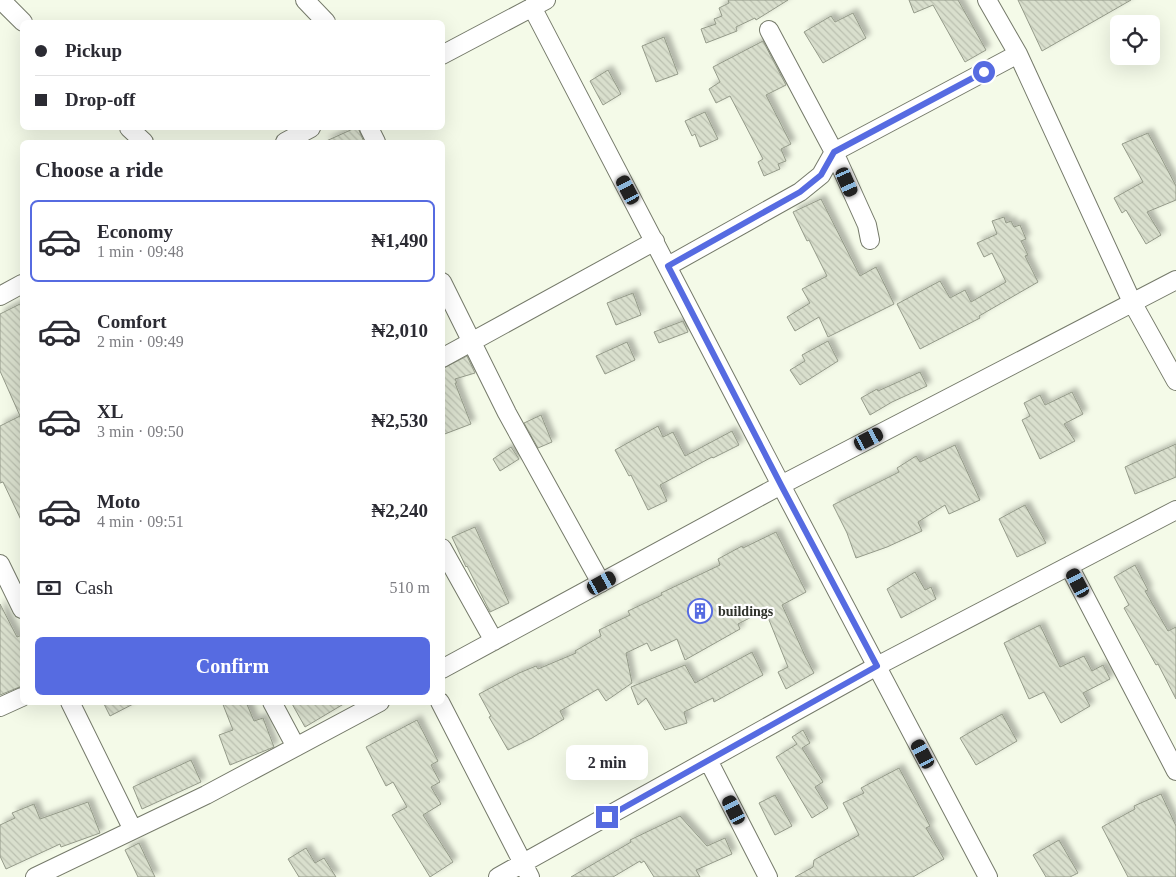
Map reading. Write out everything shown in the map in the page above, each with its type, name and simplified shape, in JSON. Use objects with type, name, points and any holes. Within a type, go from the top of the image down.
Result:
[{"type":"street","points":[[1,0],[21,20]]},
{"type":"street","points":[[305,0],[324,20]]},
{"type":"street","points":[[987,0],[1018,54],[1132,302],[1176,381]]},
{"type":"street","points":[[445,53],[539,4],[668,266],[781,485],[988,877]]},
{"type":"street","points":[[769,30],[834,152],[867,226],[870,240]]},
{"type":"street","points":[[668,266],[800,192],[821,175],[834,152],[1018,54]]},
{"type":"street","points":[[131,130],[142,140]]},
{"type":"street","points":[[289,140],[307,130]]},
{"type":"street","points":[[445,356],[655,240]]},
{"type":"street","points":[[445,667],[781,485],[1176,280]]},
{"type":"street","points":[[0,296],[20,285]]},
{"type":"street","points":[[445,288],[538,470],[602,583]]},
{"type":"street","points":[[498,877],[526,871],[708,760],[877,666],[1176,510]]},
{"type":"street","points":[[445,553],[494,641]]},
{"type":"street","points":[[0,564],[20,605]]},
{"type":"street","points":[[1069,566],[1176,771]]},
{"type":"street","points":[[0,707],[20,698]]},
{"type":"street","points":[[71,705],[133,830]]},
{"type":"street","points":[[274,705],[296,747]]},
{"type":"street","points":[[35,877],[206,795],[374,705]]},
{"type":"street","points":[[442,705],[526,871]]},
{"type":"street","points":[[708,760],[768,877]]},
{"type":"building","points":[[728,0],[788,0],[756,20],[755,18],[736,27],[737,31],[706,43],[701,29],[716,24],[714,19],[722,16],[719,8],[729,3]]},
{"type":"building","points":[[909,0],[958,0],[986,50],[965,62],[933,5],[914,13]]},
{"type":"building","points":[[1018,0],[1131,0],[1042,51]]},
{"type":"building","points":[[853,13],[866,38],[823,63],[804,32],[831,16],[835,22]]},
{"type":"building","points":[[664,37],[678,74],[656,82],[642,46]]},
{"type":"building","points":[[763,41],[786,85],[766,95],[791,144],[781,149],[786,161],[778,164],[780,169],[764,176],[758,162],[763,159],[730,96],[716,103],[709,89],[720,82],[713,67]]},
{"type":"building","points":[[608,70],[621,94],[603,105],[590,81]]},
{"type":"building","points":[[705,112],[718,139],[700,147],[695,134],[692,136],[685,121]]},
{"type":"building","points":[[351,130],[359,130],[363,140],[328,140]]},
{"type":"building","points":[[1148,133],[1176,186],[1176,200],[1147,212],[1161,235],[1146,244],[1126,210],[1122,213],[1114,198],[1143,182],[1122,144]]},
{"type":"building","points":[[821,199],[860,276],[876,267],[894,304],[828,337],[819,317],[795,331],[787,317],[810,303],[802,289],[827,276],[793,212]]},
{"type":"building","points":[[1004,217],[1006,223],[1011,221],[1014,227],[1020,225],[1026,239],[1021,241],[1028,255],[1025,256],[1038,282],[979,316],[980,318],[920,349],[897,304],[940,281],[950,298],[965,290],[971,302],[1006,282],[992,253],[984,257],[977,243],[997,234],[992,221]]},
{"type":"building","points":[[633,293],[641,315],[616,325],[607,303]]},
{"type":"building","points":[[20,304],[20,416],[0,371],[0,314]]},
{"type":"building","points":[[683,321],[688,332],[659,343],[654,332]]},
{"type":"building","points":[[828,341],[838,361],[800,385],[790,370],[805,361],[802,355]]},
{"type":"building","points":[[627,342],[635,360],[605,374],[596,356]]},
{"type":"building","points":[[467,356],[475,373],[455,379],[471,424],[445,434],[445,367]]},
{"type":"building","points":[[920,372],[927,386],[892,402],[870,415],[861,398],[877,389],[878,391]]},
{"type":"building","points":[[1072,392],[1083,414],[1064,424],[1075,441],[1040,459],[1022,420],[1030,416],[1024,403],[1040,395],[1045,405]]},
{"type":"building","points":[[541,415],[552,442],[538,448],[524,423]]},
{"type":"building","points":[[20,416],[20,518],[3,482],[0,483],[0,426]]},
{"type":"building","points":[[658,426],[663,437],[673,432],[685,456],[732,431],[739,445],[660,485],[667,501],[648,510],[631,475],[629,476],[615,450]]},
{"type":"building","points":[[1176,444],[1176,477],[1135,494],[1125,467]]},
{"type":"building","points":[[955,445],[980,500],[949,514],[945,505],[918,522],[922,531],[887,547],[856,558],[847,533],[833,505],[899,472],[897,468],[916,456],[920,462]]},
{"type":"building","points":[[511,447],[519,459],[500,471],[493,459]]},
{"type":"building","points":[[1025,505],[1046,543],[1017,557],[999,519]]},
{"type":"building","points":[[475,527],[509,603],[490,612],[452,537]]},
{"type":"building","points":[[776,532],[806,592],[782,605],[814,673],[786,689],[778,672],[788,667],[765,610],[738,624],[740,629],[685,660],[677,639],[651,651],[647,643],[626,653],[632,683],[606,701],[598,689],[560,711],[564,719],[508,750],[489,717],[491,716],[479,694],[519,673],[536,666],[538,669],[576,653],[575,651],[601,636],[599,630],[630,615],[628,611],[720,565],[718,559],[742,546],[743,548]]},
{"type":"building","points":[[1135,565],[1148,590],[1145,591],[1168,631],[1176,627],[1176,699],[1158,664],[1156,665],[1124,608],[1129,605],[1114,577]]},
{"type":"building","points":[[915,572],[925,590],[931,587],[936,599],[901,618],[887,589]]},
{"type":"building","points":[[0,604],[17,637],[20,636],[20,687],[0,695]]},
{"type":"building","points":[[1040,625],[1060,667],[1084,656],[1092,671],[1103,665],[1110,679],[1083,693],[1090,706],[1061,723],[1044,692],[1029,699],[1004,643]]},
{"type":"building","points":[[752,652],[763,675],[714,702],[713,698],[684,712],[687,723],[665,730],[646,698],[638,705],[631,687],[685,665],[695,683]]},
{"type":"building","points":[[104,705],[131,705],[110,716]]},
{"type":"building","points":[[223,705],[247,705],[254,721],[263,718],[274,747],[230,765],[219,735],[233,730]]},
{"type":"building","points":[[293,705],[342,705],[305,727]]},
{"type":"building","points":[[1002,714],[1017,741],[976,765],[960,738]]},
{"type":"building","points":[[417,720],[438,761],[431,765],[440,782],[431,787],[441,804],[423,815],[453,862],[430,877],[392,815],[407,807],[393,782],[386,786],[366,747]]},
{"type":"building","points":[[803,730],[810,743],[802,748],[823,782],[815,787],[828,808],[812,818],[776,757],[797,744],[792,737]]},
{"type":"building","points":[[191,760],[201,782],[142,809],[133,787]]},
{"type":"building","points":[[899,768],[930,826],[926,828],[944,859],[913,877],[795,877],[813,867],[814,860],[859,835],[843,803],[864,793],[861,788]]},
{"type":"building","points":[[1161,794],[1176,826],[1176,877],[1128,877],[1102,827],[1135,809],[1134,806]]},
{"type":"building","points":[[775,795],[792,826],[775,835],[759,803]]},
{"type":"building","points":[[88,802],[100,833],[61,847],[60,844],[6,869],[0,856],[0,825],[15,818],[12,813],[34,804],[40,819]]},
{"type":"building","points":[[680,816],[707,846],[725,838],[732,854],[696,870],[700,877],[654,877],[644,861],[641,863],[640,861],[613,877],[571,877],[631,842],[630,840]]},
{"type":"building","points":[[1059,840],[1078,873],[1070,877],[1046,877],[1033,855]]},
{"type":"building","points":[[139,843],[155,877],[138,877],[125,850]]},
{"type":"building","points":[[306,848],[315,863],[324,858],[336,877],[299,877],[288,859]]},
{"type":"place","name":"buildings","points":[[700,611]]},
{"type":"route","points":[[607,817],[877,666],[668,266],[800,192],[821,175],[834,152],[984,72]]}]
